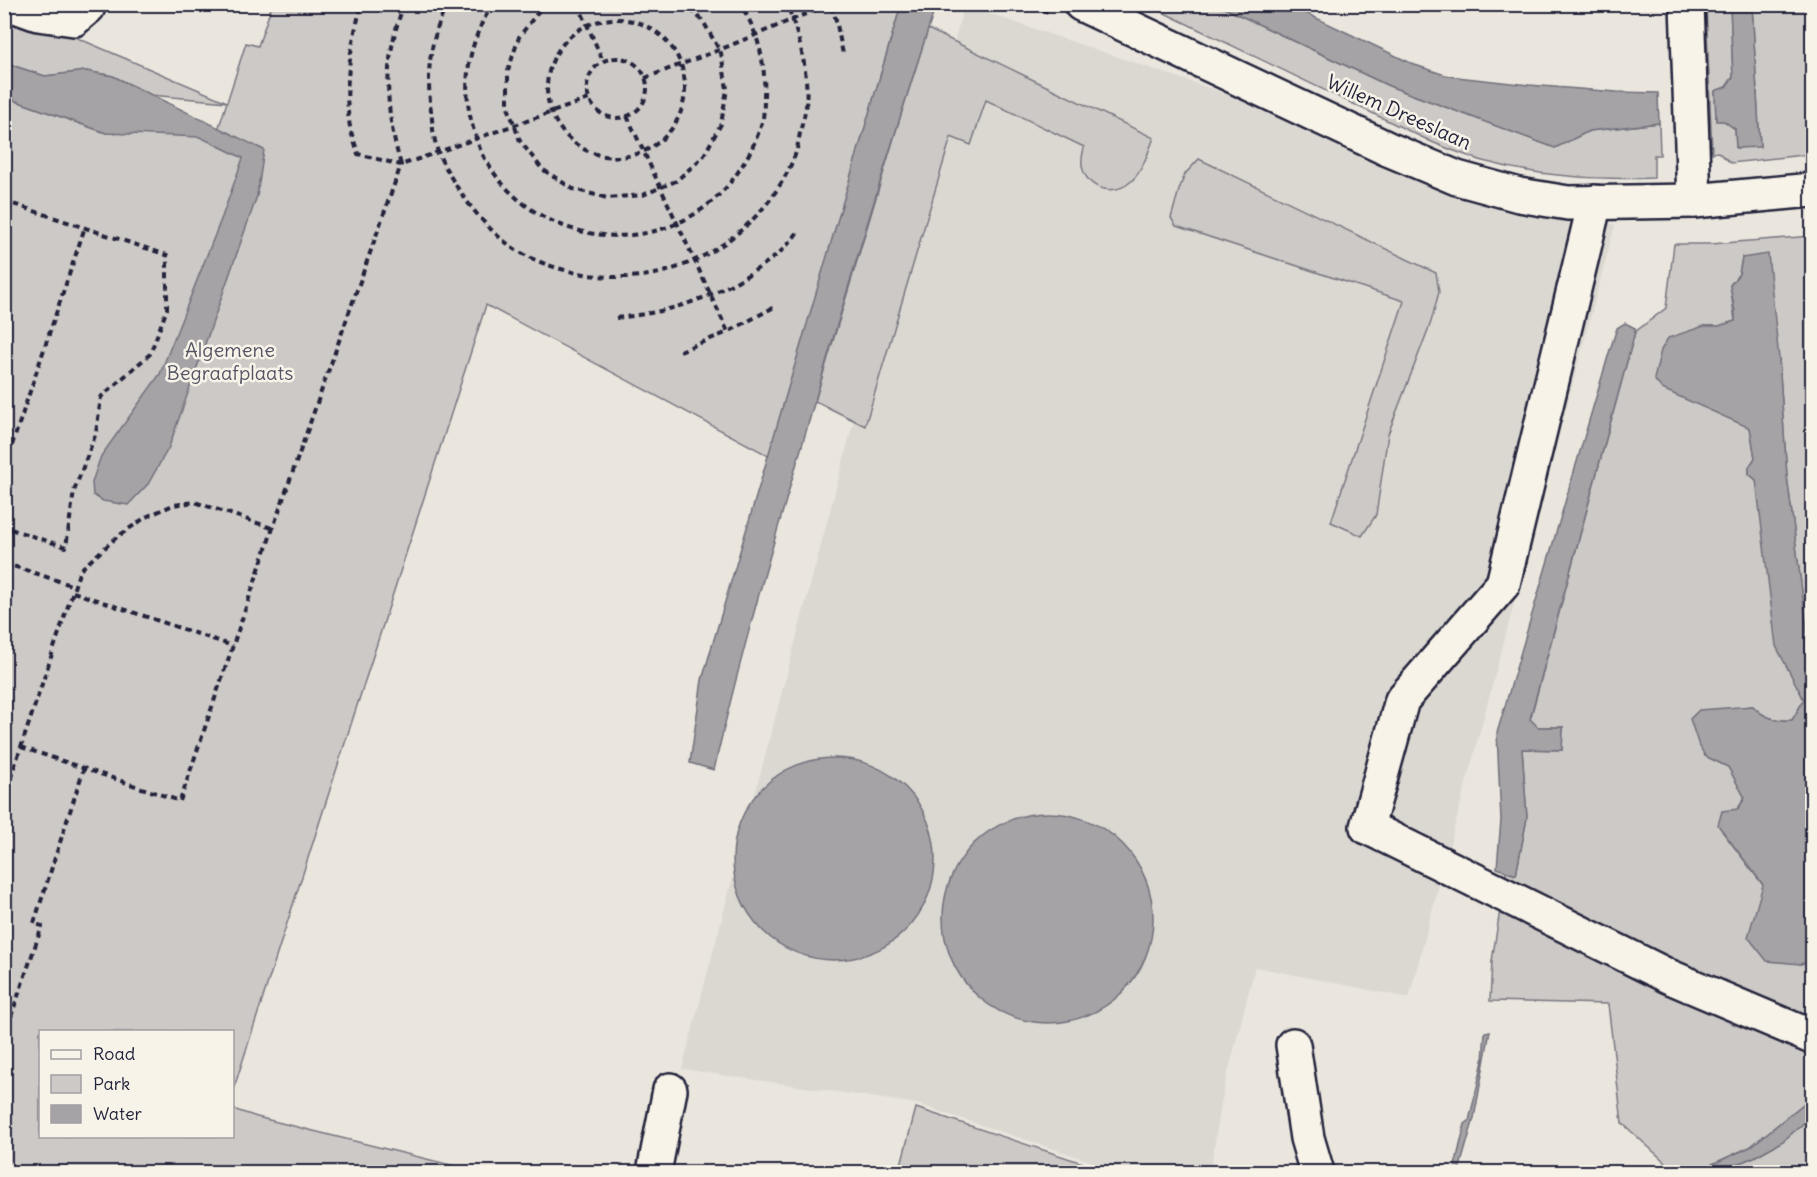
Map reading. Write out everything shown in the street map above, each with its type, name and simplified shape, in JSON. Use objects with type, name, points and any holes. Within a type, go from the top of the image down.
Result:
[{"type":"street","points":[[10,4],[38,14],[76,10]]},
{"type":"street","points":[[1081,4],[1388,149],[1457,178],[1568,203],[1694,201],[1812,190]]},
{"type":"street","points":[[1687,4],[1694,201]]},
{"type":"street","points":[[1595,202],[1503,584],[1402,700],[1367,827],[1668,976],[1812,1037]]},
{"type":"street","points":[[1293,1045],[1307,1138],[1317,1173]]},
{"type":"street","points":[[654,1173],[670,1090]]},
{"type":"path","points":[[362,4],[354,31],[349,67],[350,129],[358,154],[401,165],[589,99]]},
{"type":"path","points":[[21,747],[180,801],[401,165],[390,118],[388,66],[404,4]]},
{"type":"path","points":[[447,4],[430,55],[428,88],[433,129],[440,158],[462,196],[477,216],[502,239],[529,258],[563,270],[607,277],[672,270],[695,260],[734,238],[781,185],[796,153],[806,107],[805,69],[798,36],[787,4]]},
{"type":"path","points":[[493,4],[484,17],[471,48],[466,82],[469,116],[482,155],[506,189],[538,214],[575,231],[616,237],[656,231],[694,215],[726,189],[749,156],[763,117],[765,76],[756,35],[740,4]]},
{"type":"path","points":[[547,4],[541,8],[519,37],[508,71],[508,107],[520,141],[542,169],[573,189],[608,198],[643,195],[676,181],[703,157],[721,124],[727,88],[719,50],[703,21],[685,4]]},
{"type":"path","points":[[578,4],[603,62]]},
{"type":"path","points":[[645,78],[830,5],[843,54]]},
{"type":"path","points":[[620,19],[642,24],[662,36],[677,53],[681,65],[685,75],[686,99],[678,121],[664,139],[644,152],[621,158],[598,155],[577,146],[561,130],[552,113],[547,88],[551,66],[561,46],[578,31],[598,21],[620,19]]},
{"type":"path","points":[[616,58],[626,59],[634,63],[645,78],[646,96],[642,105],[636,112],[627,116],[617,118],[607,116],[597,111],[589,99],[587,83],[590,73],[603,62],[616,58]]},
{"type":"path","points":[[627,116],[728,332]]},
{"type":"path","points":[[4,201],[167,255],[167,309],[150,354],[101,398],[96,433],[74,491],[66,547],[4,527]]},
{"type":"path","points":[[4,468],[85,227]]},
{"type":"path","points":[[616,318],[674,309],[711,296],[773,258],[790,244],[799,230]]},
{"type":"path","points":[[680,351],[728,332],[776,306]]},
{"type":"path","points":[[4,445],[11,448]]},
{"type":"path","points":[[4,798],[80,570],[117,537],[146,517],[172,505],[195,502],[273,528]]},
{"type":"path","points":[[4,562],[74,586]]},
{"type":"path","points":[[73,592],[233,646]]},
{"type":"path","points":[[4,1037],[42,926],[34,923],[84,768]]},
{"type":"shaded area","points":[[964,5],[1615,225],[1409,998],[1255,967],[1223,1093],[1210,1172],[1123,1172],[917,1104],[682,1069]]},
{"type":"green space","name":"Algemene Begraafplaats","points":[[272,5],[901,5],[769,456],[486,305],[234,1088],[234,1030],[39,1030],[39,1138],[234,1138],[234,1109],[479,1172],[22,1172],[5,1166],[5,97],[106,133],[217,133],[246,43],[258,46]]},
{"type":"green space","points":[[1148,5],[1218,5],[1389,86],[1555,148],[1589,131],[1659,123],[1660,155],[1654,155],[1654,178],[1591,178],[1549,174],[1507,167],[1474,158],[1434,143]]},
{"type":"green space","points":[[1706,5],[1730,5],[1733,77],[1726,87],[1715,91],[1716,120],[1724,121],[1735,129],[1736,148],[1760,146],[1752,5],[1812,5],[1812,154],[1731,163],[1718,152],[1712,153]]},
{"type":"green space","points":[[5,13],[75,37],[227,102],[150,95],[113,76],[86,71],[45,76],[5,63]]},
{"type":"green space","points":[[928,29],[1154,138],[1134,179],[1122,187],[1107,190],[1094,184],[1084,173],[1082,158],[1084,147],[986,100],[971,145],[951,137],[865,426],[815,401]]},
{"type":"green space","points":[[1199,159],[1436,273],[1439,292],[1431,322],[1388,434],[1376,515],[1362,536],[1331,522],[1404,301],[1176,226],[1171,218],[1179,190],[1185,174]]},
{"type":"green space","points":[[1812,236],[1812,654],[1810,653],[1787,476],[1779,359],[1742,258],[1739,274],[1730,285],[1735,321],[1719,326],[1704,326],[1663,389],[1750,427],[1755,458],[1749,467],[1749,474],[1756,480],[1804,700],[1792,720],[1771,718],[1753,706],[1742,707],[1705,756],[1728,767],[1745,798],[1722,831],[1763,885],[1800,964],[1812,961],[1812,1097],[1750,1147],[1695,1172],[1676,1172],[1622,1123],[1608,1004],[1490,1001],[1492,961],[1506,872],[1516,875],[1527,818],[1522,749],[1562,750],[1563,727],[1538,727],[1530,720],[1635,332],[1666,308],[1674,244],[1711,244]]},
{"type":"green space","points":[[916,1108],[1110,1172],[899,1172]]},
{"type":"green space","points":[[1812,1116],[1812,1172],[1778,1172],[1776,1170],[1717,1172],[1754,1157],[1783,1141]]},
{"type":"water","points":[[901,5],[936,5],[835,332],[779,524],[714,770],[690,763],[702,680]]},
{"type":"water","points":[[1218,5],[1289,5],[1415,65],[1448,76],[1529,85],[1658,93],[1659,123],[1589,131],[1555,148],[1389,86]]},
{"type":"water","points":[[1730,5],[1752,5],[1760,147],[1736,148],[1735,129],[1724,121],[1716,121],[1715,91],[1726,87],[1733,77]]},
{"type":"water","points":[[5,63],[45,76],[86,71],[113,76],[264,150],[257,196],[169,447],[148,484],[128,505],[103,501],[93,495],[92,482],[101,456],[160,374],[243,158],[200,137],[106,133],[5,97]]},
{"type":"water","points":[[1768,254],[1779,359],[1787,476],[1810,653],[1812,654],[1812,961],[1800,964],[1767,961],[1748,937],[1763,885],[1718,825],[1722,811],[1738,809],[1745,798],[1728,767],[1705,756],[1690,719],[1699,710],[1753,706],[1771,718],[1792,720],[1804,700],[1776,646],[1756,480],[1749,474],[1749,467],[1755,458],[1750,428],[1662,389],[1654,379],[1661,350],[1668,338],[1704,326],[1719,326],[1735,321],[1730,285],[1739,274],[1742,258]]},
{"type":"water","points":[[1625,323],[1635,328],[1635,332],[1530,719],[1538,727],[1563,727],[1562,750],[1522,749],[1527,818],[1516,875],[1497,868],[1501,820],[1497,733],[1609,353],[1617,328]]},
{"type":"water","points":[[824,758],[844,758],[863,762],[882,770],[912,795],[923,811],[931,830],[935,859],[931,888],[923,907],[898,937],[882,948],[863,956],[844,960],[824,960],[805,956],[786,948],[756,923],[745,907],[737,888],[733,869],[733,849],[737,830],[745,811],[770,781],[786,770],[805,762]]},
{"type":"water","points":[[1038,813],[1058,813],[1079,817],[1098,825],[1129,851],[1141,868],[1149,887],[1153,918],[1149,949],[1141,968],[1115,999],[1098,1011],[1079,1019],[1058,1023],[1038,1023],[1017,1019],[998,1011],[967,985],[955,968],[947,949],[943,928],[943,908],[947,887],[955,868],[981,837],[998,825],[1017,817]]},
{"type":"water","points":[[1490,1031],[1474,1118],[1460,1167],[1455,1166],[1465,1124],[1469,1121],[1483,1061],[1485,1032]]},
{"type":"water","points":[[1812,1097],[1812,1116],[1783,1141],[1754,1157],[1717,1172],[1695,1172],[1750,1147]]}]
